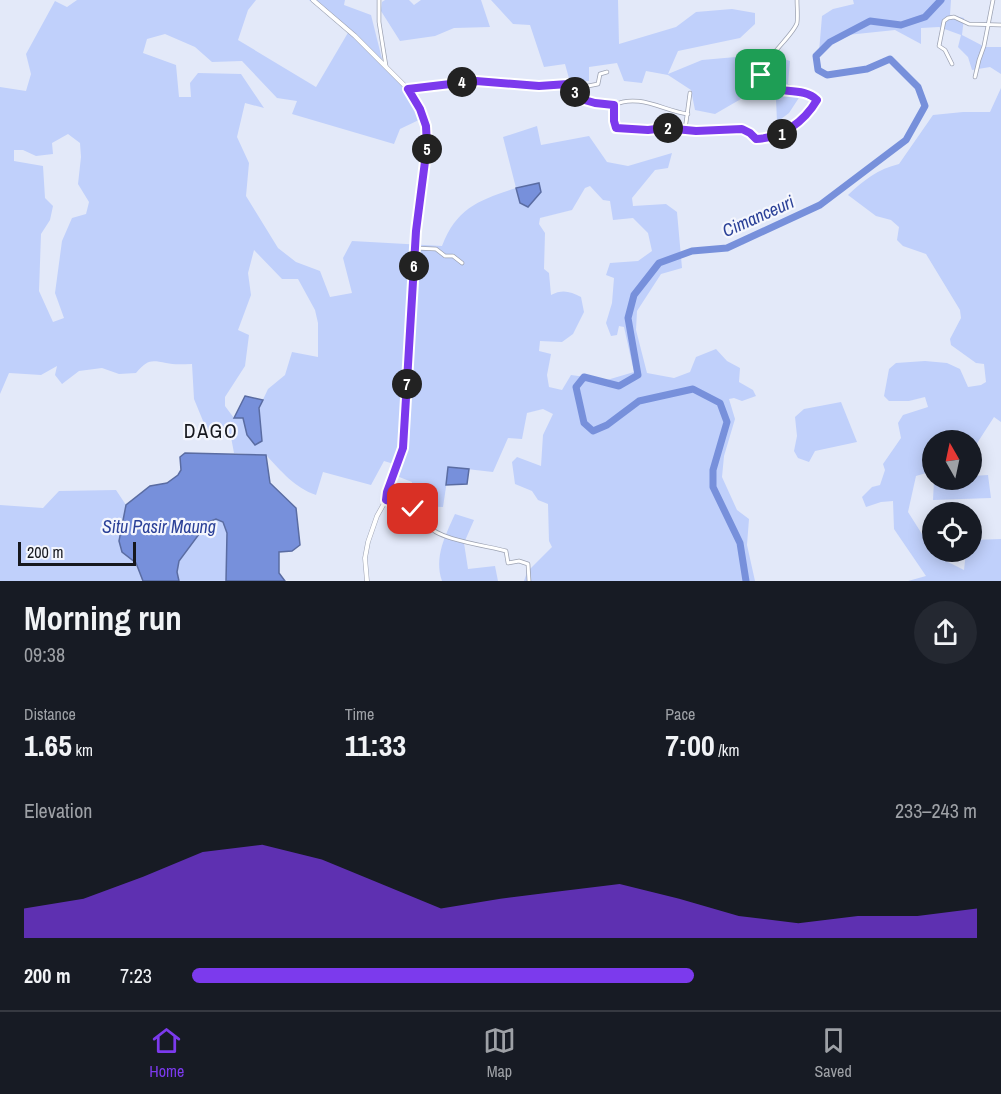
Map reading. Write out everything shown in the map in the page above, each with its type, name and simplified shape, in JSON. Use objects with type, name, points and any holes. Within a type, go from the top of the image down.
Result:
[{"type":"street","points":[[313,0],[355,36],[408,89],[420,109],[428,136],[415,248],[403,448],[386,500],[377,516],[368,542],[365,558],[367,581]]},
{"type":"street","points":[[379,0],[379,22],[387,68]]},
{"type":"street","points":[[614,105],[616,128],[742,129],[756,139],[775,137],[794,126],[815,103],[816,98],[808,93],[773,90],[764,86],[762,81],[762,70],[766,62],[775,55],[795,27],[797,0]]},
{"type":"street","points":[[975,76],[989,26],[993,0]]},
{"type":"street","points":[[952,64],[945,50],[939,46],[944,21],[954,17],[969,24],[1001,26]]},
{"type":"street","points":[[573,89],[598,84],[600,74],[608,72]]},
{"type":"street","points":[[408,89],[476,81],[539,86],[568,84],[581,99],[614,105],[621,102],[656,104],[671,112],[688,114]]},
{"type":"street","points":[[685,130],[690,93]]},
{"type":"street","points":[[415,248],[436,249],[445,256],[453,256],[462,263]]},
{"type":"street","points":[[386,500],[425,511],[430,527],[447,537],[506,551],[508,563],[519,561],[528,564],[529,581]]},
{"type":"shaded area","points":[[77,0],[256,0],[248,10],[238,40],[316,87],[349,31],[309,0],[345,0],[344,5],[371,15],[383,63],[408,87],[423,118],[400,129],[394,144],[292,114],[297,101],[277,98],[242,61],[212,62],[195,47],[165,34],[147,39],[143,53],[176,65],[179,97],[191,97],[190,83],[198,73],[241,74],[264,108],[245,103],[237,137],[249,163],[246,196],[278,248],[296,262],[320,271],[330,297],[352,293],[343,258],[352,241],[442,246],[455,222],[471,207],[516,188],[503,137],[537,126],[541,145],[589,136],[607,162],[628,166],[672,153],[668,168],[655,170],[632,198],[633,206],[666,204],[677,212],[682,268],[661,274],[637,311],[636,330],[647,373],[674,378],[690,372],[696,357],[716,349],[727,361],[740,368],[739,382],[753,390],[756,396],[742,401],[729,399],[735,419],[724,456],[722,477],[737,510],[749,519],[747,545],[755,581],[524,581],[527,572],[552,547],[549,541],[548,504],[538,500],[532,491],[515,484],[512,462],[517,457],[541,466],[543,435],[553,414],[543,409],[527,413],[522,439],[508,438],[493,472],[449,467],[443,507],[410,506],[412,482],[394,475],[397,465],[384,461],[371,485],[323,472],[316,495],[295,483],[266,455],[234,453],[231,437],[210,438],[194,399],[192,364],[153,361],[147,363],[136,373],[119,374],[102,368],[79,371],[62,384],[55,375],[57,366],[41,375],[9,373],[0,394],[0,87],[26,91],[31,74],[26,54],[55,1],[67,7]],"holes":[[[68,134],[80,143],[78,184],[89,202],[86,214],[72,218],[62,241],[55,293],[64,318],[53,322],[39,291],[41,234],[50,220],[53,206],[45,198],[43,166],[14,161],[14,150],[23,150],[36,156],[53,154],[52,143]],[[590,186],[603,200],[610,201],[613,220],[633,218],[648,233],[652,251],[638,261],[610,263],[606,275],[614,278],[612,303],[606,323],[611,336],[617,335],[619,326],[624,327],[634,372],[607,380],[571,375],[562,390],[549,387],[547,375],[551,354],[539,351],[540,341],[562,342],[573,334],[584,312],[581,297],[566,292],[551,295],[549,273],[544,269],[545,233],[539,224],[540,218],[572,210],[585,188]],[[254,250],[282,279],[298,279],[315,310],[318,323],[318,357],[292,352],[285,375],[268,389],[259,408],[262,441],[247,435],[243,417],[234,418],[225,406],[225,397],[245,366],[249,335],[238,330],[251,295],[248,273]]]},
{"type":"shaded area","points":[[409,0],[414,5],[421,0],[481,0],[490,27],[454,28],[435,36],[400,41],[381,11],[382,2]]},
{"type":"shaded area","points":[[491,0],[618,0],[619,44],[676,27],[696,12],[732,9],[755,13],[755,24],[740,38],[678,51],[668,74],[702,60],[770,54],[790,61],[788,84],[804,90],[789,113],[777,122],[776,99],[753,92],[715,114],[695,110],[691,90],[668,75],[646,71],[642,83],[624,81],[617,63],[589,67],[589,81],[570,82],[565,64],[544,67],[530,25],[513,24]]},
{"type":"shaded area","points":[[853,0],[951,0],[950,15],[964,18],[962,35],[985,47],[1001,47],[1001,74],[990,67],[972,70],[968,57],[958,47],[961,35],[939,27],[921,28],[921,44],[895,30],[847,35],[819,52],[822,16],[833,9],[854,4]]},
{"type":"shaded area","points":[[1001,88],[1001,422],[994,417],[982,436],[982,430],[922,430],[922,474],[916,476],[908,512],[922,534],[922,562],[948,562],[964,570],[965,562],[982,562],[982,540],[1001,539],[1001,581],[908,581],[926,576],[894,529],[893,501],[866,507],[862,497],[872,487],[880,485],[885,470],[883,464],[901,438],[898,423],[903,415],[928,407],[925,397],[909,401],[889,401],[884,396],[889,369],[896,363],[925,361],[947,363],[960,369],[968,387],[986,382],[984,364],[976,363],[951,345],[950,339],[961,318],[960,310],[926,254],[903,246],[897,240],[899,227],[891,220],[876,216],[848,195],[872,176],[899,164],[933,115],[990,112]]},
{"type":"shaded area","points":[[841,402],[857,442],[815,451],[809,462],[798,458],[794,451],[797,436],[795,417],[804,409]]},
{"type":"shaded area","points":[[982,475],[988,475],[991,498],[933,500],[934,490],[982,490]]},
{"type":"shaded area","points":[[116,490],[126,505],[119,541],[122,552],[136,563],[144,581],[0,581],[0,505],[43,508],[59,491]]},
{"type":"shaded area","points":[[455,514],[474,520],[464,543],[468,569],[495,566],[498,581],[442,581],[440,555]]},
{"type":"shaded area","points":[[216,519],[223,522],[227,533],[226,581],[179,581],[177,572],[179,561],[208,522]]},
{"type":"water","points":[[539,183],[541,192],[528,207],[520,203],[516,188]]},
{"type":"water","points":[[245,396],[263,400],[259,408],[262,441],[255,445],[247,435],[243,418],[234,418]]},
{"type":"water","name":"Situ Pasir Maung","points":[[185,453],[266,455],[270,483],[296,508],[300,545],[292,551],[279,552],[279,573],[285,581],[226,581],[227,533],[223,522],[216,519],[208,522],[179,561],[177,572],[179,581],[143,581],[136,563],[122,552],[119,541],[126,505],[150,486],[167,483],[178,475],[181,470],[180,457]]},
{"type":"water","points":[[448,467],[469,469],[467,484],[446,485]]},
{"type":"waterway","name":"Cimanceuri","points":[[746,581],[740,543],[713,487],[713,470],[727,422],[720,403],[693,389],[639,401],[607,425],[593,431],[584,423],[576,387],[584,377],[619,386],[638,375],[628,318],[634,295],[659,263],[692,251],[727,248],[820,205],[906,140],[925,106],[918,87],[890,59],[867,69],[827,75],[818,70],[816,56],[830,42],[870,21],[901,25],[925,17],[941,0]]},
{"type":"district","name":"DAGO","points":[[211,430]]},
{"type":"route","points":[[413,509],[386,500],[403,448],[416,231],[428,136],[420,109],[408,89],[476,81],[539,86],[564,83],[570,85],[581,99],[614,105],[616,128],[648,130],[665,128],[696,131],[742,129],[756,139],[769,139],[794,126],[817,100],[808,93],[773,90],[764,86],[761,75]]}]
